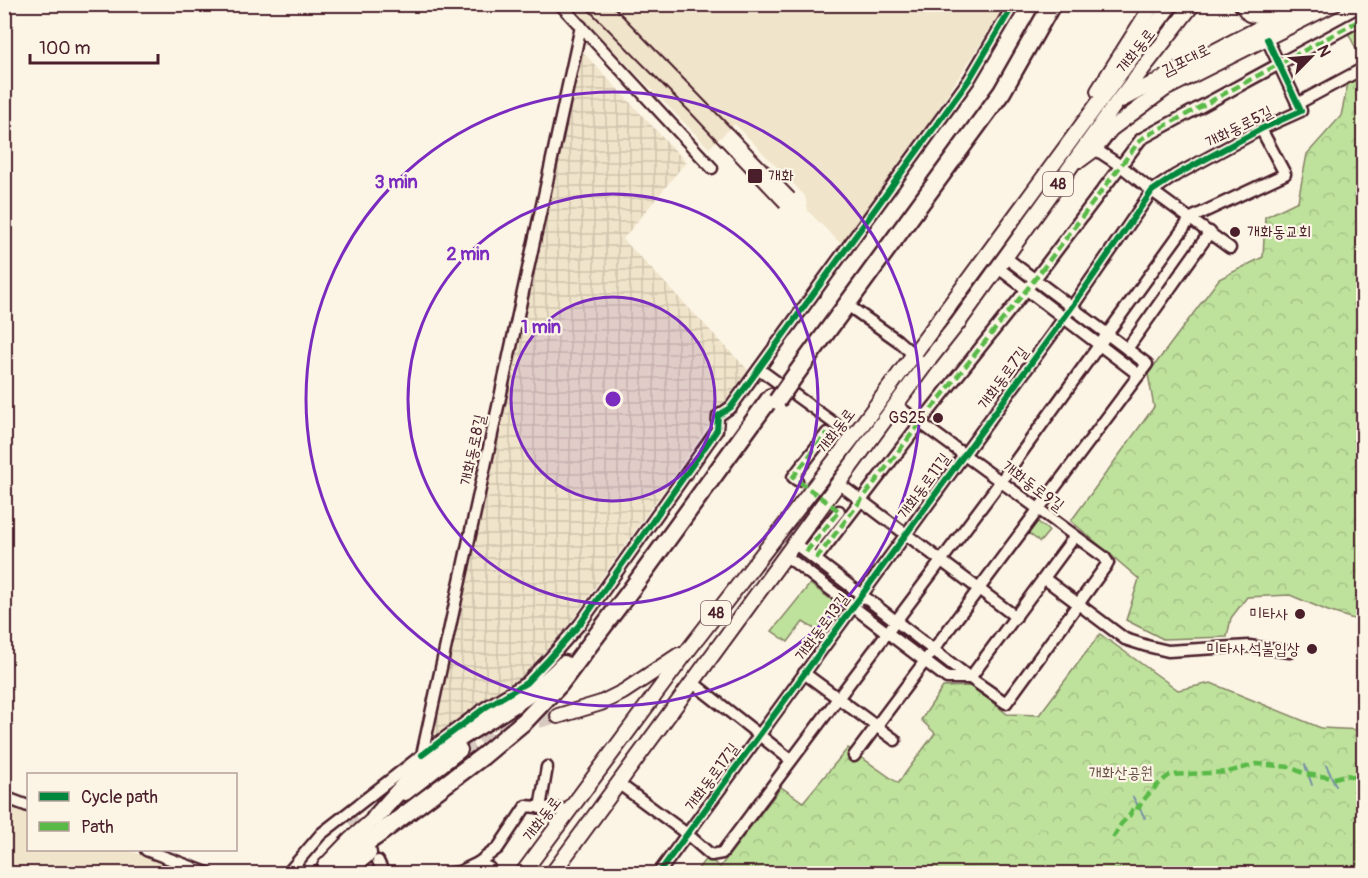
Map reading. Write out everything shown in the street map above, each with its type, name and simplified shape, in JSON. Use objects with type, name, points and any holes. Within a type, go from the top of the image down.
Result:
[{"type":"highway","points":[[344,873],[481,766],[528,727],[565,692],[864,274],[981,103],[1041,4]]},
{"type":"highway","points":[[864,274],[1002,92],[1052,4]]},
{"type":"highway","points":[[319,873],[402,816],[483,756],[526,720],[560,684],[774,399]]},
{"type":"highway","points":[[375,818],[412,775],[441,751],[510,709],[550,679],[636,583]]},
{"type":"main road","points":[[1077,130],[1107,74],[1153,4]]},
{"type":"main road","name":"개화동로","points":[[522,873],[688,649],[853,437],[1171,4]]},
{"type":"main road","name":"개화동로","points":[[552,873],[958,323],[1117,102],[1193,4]]},
{"type":"main road","points":[[1241,4],[1249,14],[1273,20]]},
{"type":"main road","name":"김포대로","points":[[1077,130],[1117,102],[1306,4]]},
{"type":"main road","name":"김포대로","points":[[1069,169],[1095,149],[1111,129],[1166,88],[1334,4]]},
{"type":"main road","points":[[958,295],[962,303],[952,321],[955,324],[958,323]]},
{"type":"main road","points":[[558,717],[601,703],[623,692],[688,649]]},
{"type":"main road","points":[[319,873],[350,840],[375,818],[460,750]]},
{"type":"street","points":[[560,4],[712,168]]},
{"type":"street","points":[[287,873],[321,834],[350,815],[422,755],[486,707],[526,683],[580,624],[717,430],[718,416],[731,407],[969,80],[1014,4]]},
{"type":"street","points":[[816,559],[1035,279],[1141,139],[1364,18]]},
{"type":"street","name":"개화동로8길","points":[[422,755],[581,26]]},
{"type":"street","points":[[1267,39],[1297,104]]},
{"type":"street","name":"개화동로5길","points":[[1152,191],[1176,175],[1260,129],[1301,111],[1297,104],[1364,68]]},
{"type":"street","name":"개화동로5길","points":[[1191,218],[1285,174],[1260,129]]},
{"type":"street","points":[[1095,149],[1230,248]]},
{"type":"street","name":"개화동로7길","points":[[965,454],[1072,307],[1152,191]]},
{"type":"street","points":[[692,682],[791,760],[1000,481],[1191,218]]},
{"type":"street","points":[[1127,349],[1210,232]]},
{"type":"street","points":[[854,756],[1147,364],[1035,279],[1001,262]]},
{"type":"street","points":[[1001,262],[1026,289],[1139,375]]},
{"type":"street","points":[[853,309],[897,340],[925,365]]},
{"type":"street","points":[[759,369],[853,437]]},
{"type":"street","name":"개화동로9길","points":[[896,405],[1104,557],[1108,563],[1078,605]]},
{"type":"street","points":[[797,480],[793,477],[827,433]]},
{"type":"street","name":"개화동로11길","points":[[906,534],[965,454]]},
{"type":"street","name":"개화동로11길","points":[[838,483],[1016,617]]},
{"type":"street","points":[[806,552],[839,511]]},
{"type":"street","name":"개화동로13길","points":[[759,735],[906,534]]},
{"type":"street","points":[[970,678],[1076,537]]},
{"type":"street","name":"개화동로13길","points":[[794,543],[1006,704],[1078,605]]},
{"type":"street","name":"개화동로13길","points":[[785,555],[947,678],[970,678]]},
{"type":"street","points":[[1045,579],[1125,639],[1147,646],[1168,651],[1250,646],[1290,652]]},
{"type":"street","name":"개화동로13길","points":[[804,673],[894,740]]},
{"type":"street","name":"개화동로17길","points":[[687,834],[759,735]]},
{"type":"street","name":"개화동로17길","points":[[618,783],[687,834],[711,855],[722,853],[791,760]]},
{"type":"street","points":[[540,808],[547,767]]},
{"type":"street","points":[[4,797],[27,806]]},
{"type":"street","points":[[446,873],[459,872],[478,863],[498,848],[526,807],[570,810]]},
{"type":"street","points":[[658,873],[687,834]]},
{"type":"street","points":[[151,851],[210,873]]},
{"type":"street","points":[[378,861],[384,873]]},
{"type":"street","points":[[478,863],[489,868],[487,873]]},
{"type":"shaded area","points":[[569,5],[1006,5],[922,133],[842,245],[808,211],[805,196],[735,124],[709,148]]},
{"type":"shaded area","points":[[582,51],[686,162],[623,239],[748,370],[568,626],[519,680],[464,715],[431,743]]},
{"type":"shaded area","points":[[4,804],[27,813],[27,851],[131,851],[193,873],[5,873]]},
{"type":"green space","points":[[1363,19],[1363,62],[1346,29]]},
{"type":"green space","points":[[1363,75],[1363,622],[1328,611],[1290,595],[1247,597],[1231,618],[1227,637],[1163,639],[1126,620],[1139,579],[1071,521],[1154,407],[1148,374],[1219,279],[1263,257],[1265,217],[1298,201],[1307,154],[1341,116],[1348,83]]},
{"type":"green space","points":[[1037,521],[1049,531],[1040,542],[1027,532]]},
{"type":"green space","points":[[810,584],[841,607],[821,633],[803,622],[788,642],[772,631]]},
{"type":"green space","name":"개화산공원","points":[[1100,634],[1178,690],[1211,683],[1321,728],[1363,730],[1363,873],[694,874],[707,857],[720,867],[781,787],[803,802],[848,748],[898,783],[935,733],[921,720],[943,687],[972,686],[1007,714],[1039,715]]},
{"type":"waterway","points":[[1305,765],[1312,785]]},
{"type":"waterway","points":[[1326,765],[1336,786]]},
{"type":"waterway","points":[[1133,797],[1145,818]]},
{"type":"tunnel","points":[[797,480],[839,511]]},
{"type":"tunnel","points":[[460,750],[500,731],[558,716]]},
{"type":"tunnel","points":[[352,819],[364,837]]},
{"type":"railway","points":[[583,4],[780,207]]},
{"type":"railway","points":[[611,4],[794,193]]},
{"type":"marked path","points":[[816,559],[1035,279],[1141,139],[1364,18]]},
{"type":"marked path","points":[[806,552],[839,511],[793,477],[827,433]]},
{"type":"marked path","points":[[1113,838],[1134,806],[1139,808],[1143,800],[1170,775],[1228,772],[1257,764],[1290,767],[1305,774],[1334,778],[1347,775],[1364,780]]},
{"type":"cycle path","points":[[422,755],[486,707],[526,683],[580,624],[717,430],[718,416],[731,407],[969,80],[1014,4]]},
{"type":"cycle path","points":[[658,874],[1072,307],[1152,191],[1176,175],[1261,129],[1301,111],[1267,39]]},
{"type":"place","name":"개화","points":[[755,176]]},
{"type":"place","name":"개화동교회","points":[[1235,232]]},
{"type":"place","name":"GS25","points":[[938,418]]},
{"type":"place","name":"미타사","points":[[1300,614]]},
{"type":"place","name":"미타사 석불입상","points":[[1312,649]]}]
